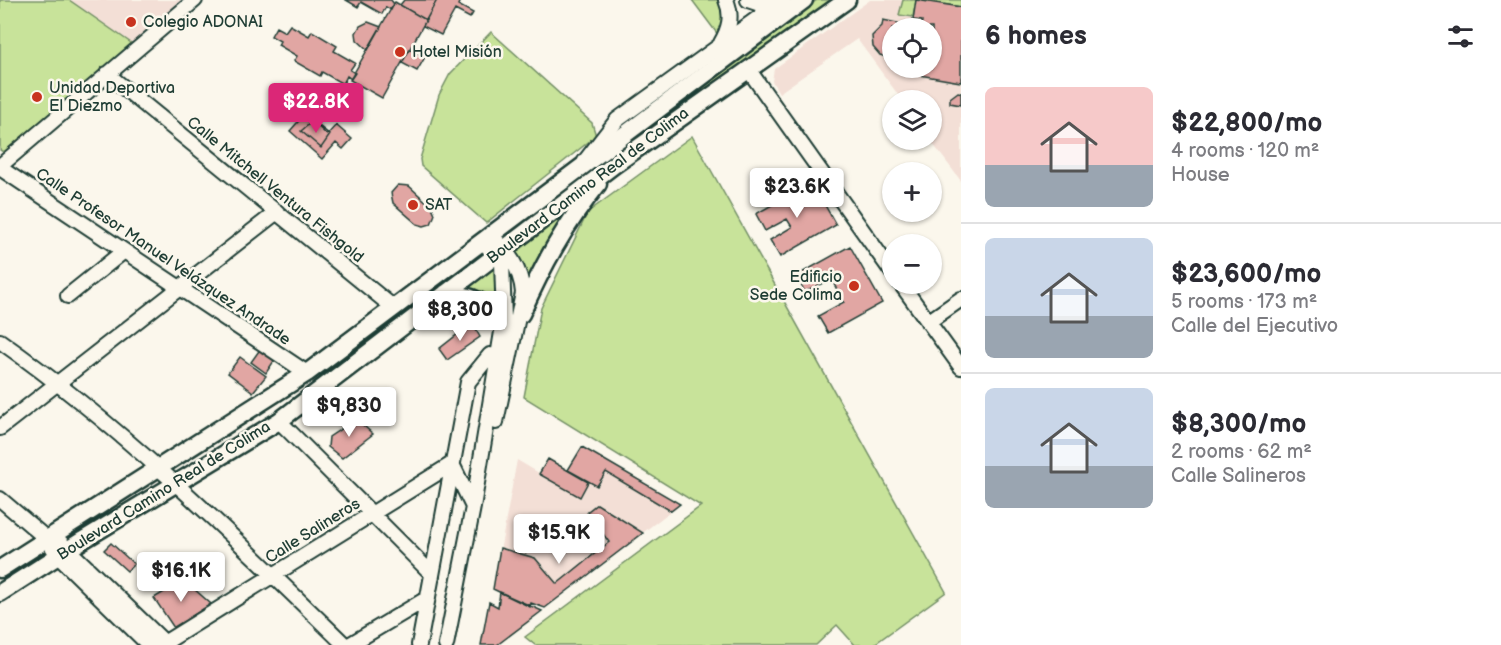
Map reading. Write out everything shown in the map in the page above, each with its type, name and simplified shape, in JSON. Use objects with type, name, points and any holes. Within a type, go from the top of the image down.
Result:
[{"type":"main road","name":"Boulevard Camino Real de Colima","points":[[0,569],[308,373],[804,0]]},
{"type":"main road","name":"Boulevard Camino Real de Colima","points":[[0,593],[279,421],[614,165],[847,0]]},
{"type":"main road","points":[[521,314],[549,253],[571,217],[614,165]]},
{"type":"main road","points":[[446,293],[470,295],[490,306],[504,320]]},
{"type":"street","points":[[0,167],[195,0]]},
{"type":"street","points":[[721,44],[730,24],[726,0]]},
{"type":"street","points":[[748,0],[760,4],[782,1]]},
{"type":"street","points":[[580,168],[617,120],[782,1]]},
{"type":"street","points":[[748,69],[882,258]]},
{"type":"street","name":"Calle Mitchell Ventura Fishgold","points":[[107,74],[394,308]]},
{"type":"street","name":"Calle Profesor Manuel Velázquez Andrade","points":[[0,167],[308,373]]},
{"type":"street","points":[[0,428],[277,212]]},
{"type":"street","points":[[473,507],[483,491],[512,344],[521,314],[522,278],[486,238]]},
{"type":"street","points":[[68,296],[124,251]]},
{"type":"street","points":[[446,645],[473,507],[494,356],[504,320],[499,251]]},
{"type":"street","points":[[908,294],[961,367]]},
{"type":"street","points":[[928,322],[961,299]]},
{"type":"street","points":[[0,341],[57,382],[174,484],[347,645],[429,593],[455,594]]},
{"type":"street","points":[[419,645],[468,382],[494,356]]},
{"type":"street","points":[[279,421],[432,574]]},
{"type":"street","points":[[452,464],[473,507]]},
{"type":"street","name":"Calle Salineros","points":[[164,644],[452,464]]},
{"type":"street","points":[[0,500],[51,538],[149,645]]},
{"type":"street","points":[[64,553],[164,644]]},
{"type":"shaded area","name":"Colegio ADONAI","points":[[69,0],[185,0],[134,45]]},
{"type":"shaded area","points":[[870,0],[961,0],[961,181],[938,150],[942,150],[942,90],[895,90],[886,78],[942,78],[942,18],[882,18],[882,73],[857,39],[779,93],[772,81],[774,69]]},
{"type":"shaded area","points":[[582,447],[680,504],[545,608],[532,603],[530,607],[493,589],[517,460],[539,473],[548,459],[568,470]]},
{"type":"green space","name":"Unidad Deportiva El Diezmo","points":[[0,0],[69,0],[134,45],[7,154],[0,150]]},
{"type":"green space","points":[[692,0],[720,0],[725,15],[719,36]]},
{"type":"green space","points":[[817,0],[838,0],[514,234],[681,99]]},
{"type":"green space","points":[[903,0],[916,0],[913,17],[899,15]]},
{"type":"green space","points":[[916,0],[961,0],[961,7]]},
{"type":"green space","points":[[491,32],[592,123],[596,136],[486,223],[421,166],[420,159],[439,95],[450,74]]},
{"type":"green space","points":[[692,136],[946,592],[873,645],[855,645],[837,625],[816,645],[535,645],[525,637],[701,506],[524,397],[541,308],[588,212]]},
{"type":"green space","points":[[588,193],[526,290],[511,251]]},
{"type":"green space","points":[[497,261],[500,311],[460,290]]},
{"type":"building","points":[[346,0],[391,0],[394,4],[391,10],[386,7],[382,14],[361,2],[358,7]]},
{"type":"building","points":[[404,0],[437,0],[426,20],[400,5]]},
{"type":"building","points":[[437,0],[460,0],[458,5],[473,13],[470,18],[455,10],[441,35],[423,26]]},
{"type":"building","points":[[916,0],[961,7],[961,82],[937,78],[942,78],[942,18],[913,18]]},
{"type":"building","points":[[395,2],[426,20],[382,98],[350,80]]},
{"type":"building","points":[[368,22],[381,27],[368,50],[357,40],[356,33],[360,26]]},
{"type":"building","points":[[290,25],[309,36],[312,31],[337,46],[334,51],[355,63],[350,70],[355,73],[351,79],[347,76],[343,84],[322,72],[320,76],[294,61],[297,56],[278,45],[280,41],[271,36],[276,27],[285,32]]},
{"type":"building","points":[[882,26],[882,56],[873,47],[872,36]]},
{"type":"building","points":[[410,49],[425,57],[417,71],[402,63]]},
{"type":"building","points":[[958,92],[961,93],[961,105],[950,103],[950,98]]},
{"type":"building","points":[[306,99],[322,113],[313,122],[327,135],[336,125],[352,139],[343,149],[336,143],[322,159],[290,131],[304,115],[298,109]]},
{"type":"building","points":[[313,121],[330,135],[321,148],[301,131]]},
{"type":"building","points":[[812,182],[836,225],[780,257],[770,240],[792,227],[787,219],[765,231],[756,214]]},
{"type":"building","name":"SAT","points":[[398,185],[409,186],[432,207],[435,214],[431,224],[424,226],[417,224],[393,203],[391,193]]},
{"type":"building","name":"Edificio Sede Colima","points":[[850,246],[882,303],[828,333],[818,316],[844,302],[831,279],[805,292],[796,276]]},
{"type":"building","points":[[472,323],[480,337],[447,360],[439,349]]},
{"type":"building","points":[[261,348],[276,358],[266,373],[251,362]]},
{"type":"building","points":[[240,357],[266,376],[253,392],[228,373]]},
{"type":"building","points":[[356,419],[373,434],[342,458],[328,447],[329,437]]},
{"type":"building","points":[[582,447],[680,504],[671,511],[606,472],[597,486],[568,470]]},
{"type":"building","points":[[548,459],[588,482],[580,497],[539,474]]},
{"type":"building","points":[[597,504],[643,533],[545,608],[531,603],[530,607],[493,589],[500,548],[535,558],[557,584],[609,542],[587,512]]},
{"type":"building","points":[[111,543],[134,564],[127,571],[104,550]]},
{"type":"building","points":[[184,580],[211,604],[174,628],[154,598]]},
{"type":"building","points":[[500,592],[542,611],[497,645],[481,645],[489,602],[498,607]]},
{"type":"place","name":"Colegio ADONAI","points":[[131,22]]},
{"type":"place","name":"Hotel Misión","points":[[400,52]]},
{"type":"place","name":"Unidad Deportiva El Diezmo","points":[[37,97]]},
{"type":"place","name":"SAT","points":[[413,205]]},
{"type":"place","name":"Edificio Sede Colima","points":[[854,286]]}]
